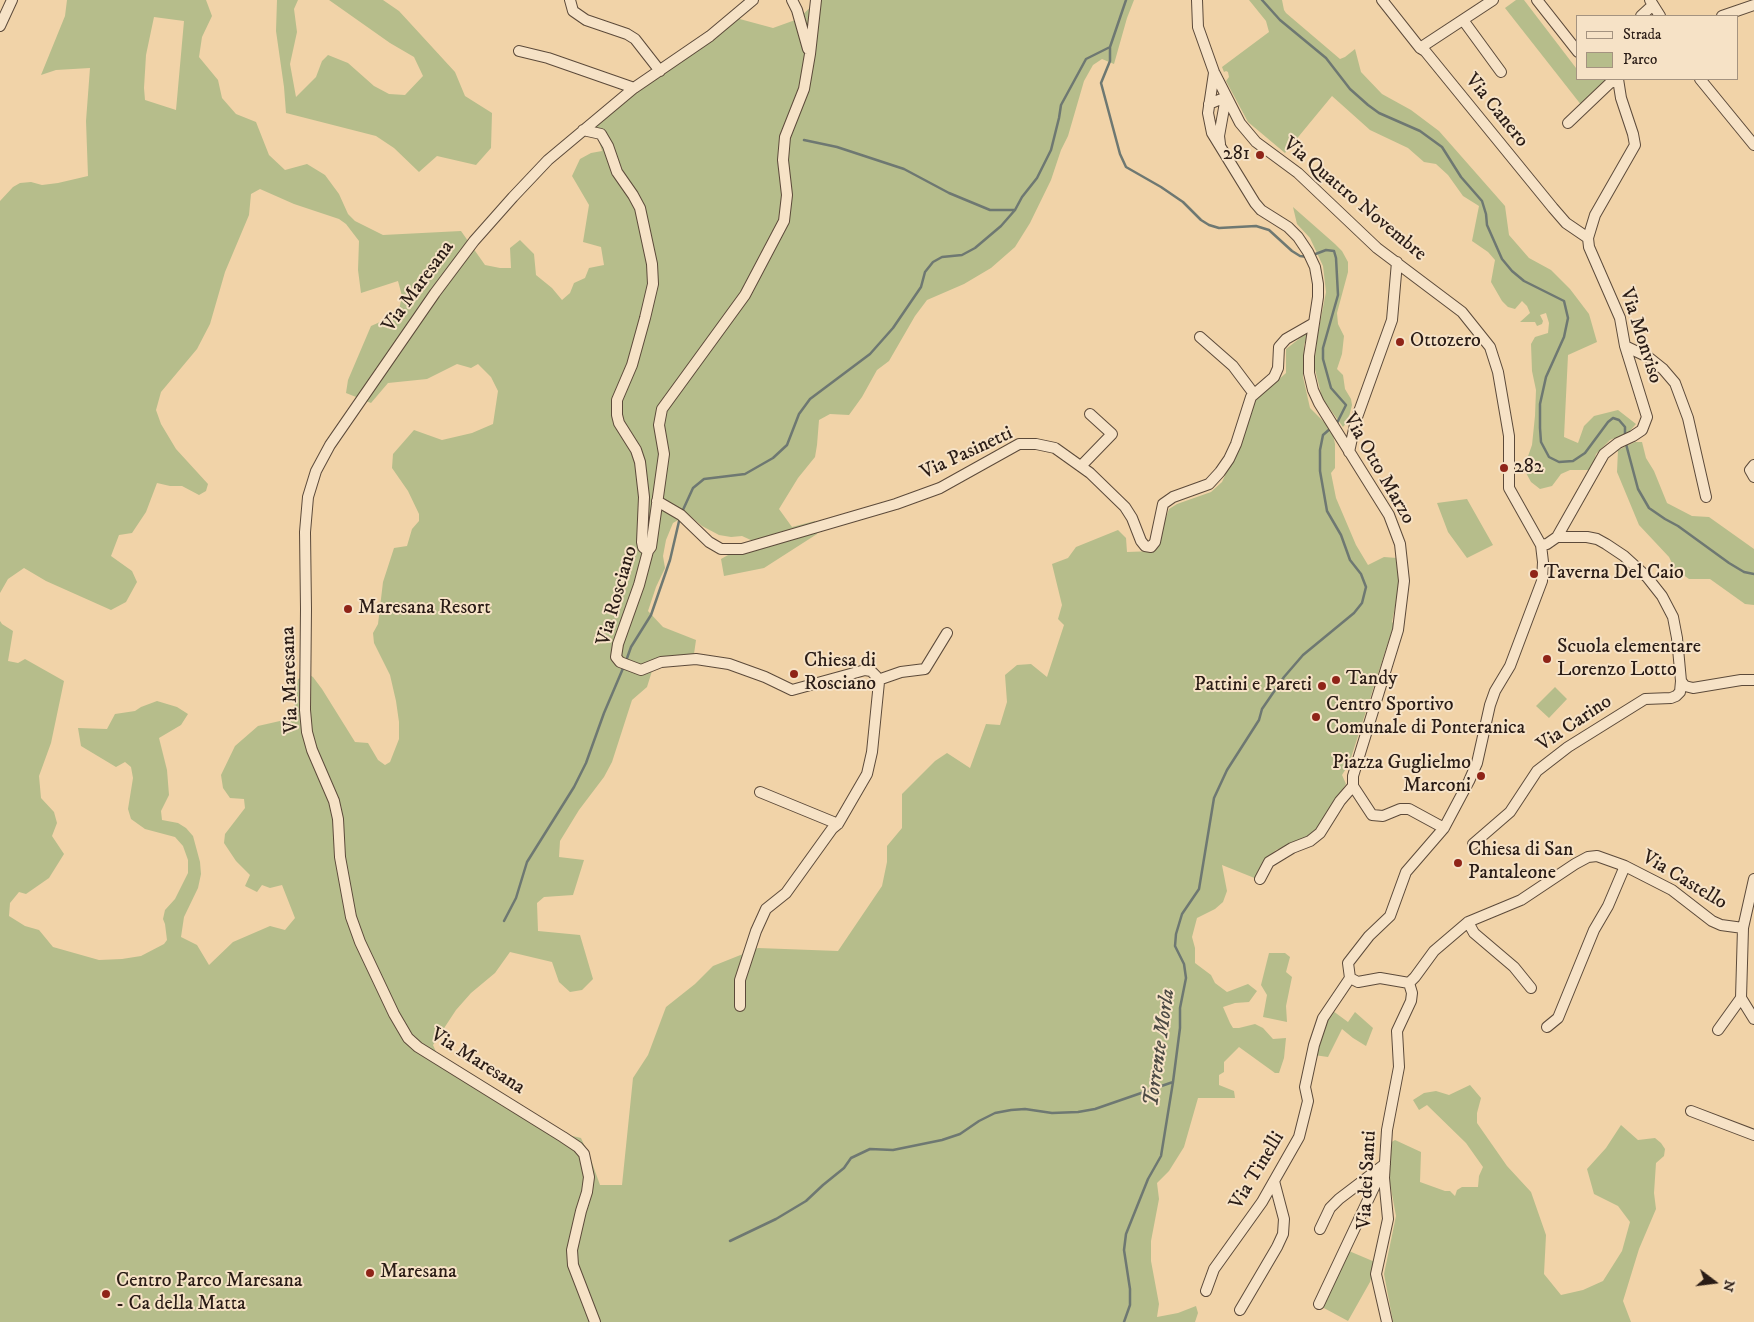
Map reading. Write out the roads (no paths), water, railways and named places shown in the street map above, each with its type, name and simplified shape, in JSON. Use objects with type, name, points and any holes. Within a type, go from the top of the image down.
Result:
[{"type":"street","points":[[0,26],[12,0]]},
{"type":"street","points":[[570,0],[573,11],[586,20],[627,34],[635,39],[660,71]]},
{"type":"street","name":"Via Maresana","points":[[595,1322],[573,1265],[572,1250],[589,1177],[584,1154],[578,1147],[563,1137],[418,1047],[408,1038],[394,1014],[360,942],[351,918],[340,857],[336,810],[326,779],[312,750],[307,732],[305,710],[305,532],[308,497],[316,471],[330,445],[435,293],[474,241],[548,160],[634,88],[710,36],[752,0]]},
{"type":"street","points":[[792,0],[797,10],[810,54]]},
{"type":"street","name":"Via Rosciano","points":[[816,0],[804,89],[785,137],[783,160],[788,195],[784,221],[745,295],[662,409],[659,425],[664,454],[651,547],[648,551],[639,586],[618,644],[616,657],[620,662],[641,670],[661,662],[696,659],[729,664],[765,677],[792,690],[865,670],[871,671],[878,680]]},
{"type":"street","name":"Via Quattro Novembre","points":[[1197,0],[1198,27],[1214,72],[1240,123],[1256,142],[1298,173],[1377,248],[1462,312],[1490,347],[1498,372],[1509,436],[1509,488],[1542,545],[1542,581],[1510,666],[1495,691],[1477,763],[1444,828],[1406,872],[1390,916],[1369,936],[1348,963],[1350,978]]},
{"type":"street","name":"Via Canero","points":[[1382,0],[1566,223],[1588,238]]},
{"type":"street","points":[[1420,48],[1493,0]]},
{"type":"street","points":[[1537,0],[1576,49]]},
{"type":"street","points":[[1642,15],[1651,3],[1659,15]]},
{"type":"street","points":[[1725,15],[1754,5]]},
{"type":"street","points":[[1463,20],[1501,72]]},
{"type":"street","points":[[519,51],[548,58],[634,88]]},
{"type":"street","name":"Via Otto Marzo","points":[[1214,72],[1208,104],[1209,123],[1212,133],[1261,210],[1288,227],[1298,237],[1315,267],[1318,297],[1309,356],[1309,373],[1313,390],[1394,526],[1400,544],[1404,581],[1398,630],[1353,776],[1353,786]]},
{"type":"street","points":[[1568,123],[1610,83],[1616,80]]},
{"type":"street","points":[[1588,238],[1595,215],[1635,145],[1621,98],[1618,80]]},
{"type":"street","points":[[1701,80],[1754,145]]},
{"type":"street","points":[[1208,104],[1226,97]]},
{"type":"street","name":"Via Otto Marzo","points":[[1221,147],[1219,136],[1226,97]]},
{"type":"street","points":[[1220,128],[1228,124],[1240,123]]},
{"type":"street","points":[[583,130],[601,134],[608,146],[617,172],[640,208],[652,264],[653,284],[645,318],[632,365],[617,400],[616,415],[636,450],[640,462],[644,497],[642,542],[643,547],[648,551]]},
{"type":"street","name":"Via Monviso","points":[[1560,533],[1604,454],[1618,443],[1642,430],[1647,417],[1625,346],[1620,318],[1589,247],[1588,238]]},
{"type":"street","points":[[1349,452],[1356,420],[1392,320],[1397,262]]},
{"type":"street","name":"Via Pasinetti","points":[[657,501],[681,515],[710,542],[721,549],[742,549],[896,504],[940,488],[1020,444],[1036,444],[1055,448],[1081,466],[1112,493],[1132,518],[1144,546],[1151,547],[1155,542],[1163,504],[1173,497],[1209,484],[1226,464],[1236,444],[1251,398],[1274,377],[1278,368],[1279,347],[1286,339],[1314,323]]},
{"type":"street","points":[[1200,337],[1233,366],[1254,394]]},
{"type":"street","points":[[1625,346],[1648,357],[1663,369],[1675,383],[1688,418],[1706,496]]},
{"type":"street","points":[[1081,466],[1112,434],[1090,414]]},
{"type":"street","points":[[1338,434],[1347,430],[1356,420]]},
{"type":"street","points":[[1754,466],[1750,470],[1754,477]]},
{"type":"street","points":[[1542,545],[1547,544],[1560,533],[1597,539],[1624,556],[1647,577],[1662,596],[1673,617],[1681,681],[1684,686],[1693,688],[1742,680],[1754,680]]},
{"type":"street","points":[[740,1006],[740,980],[756,931],[766,909],[786,893],[832,829],[838,824],[867,774],[875,728],[880,682],[878,680],[901,672],[925,669],[947,633]]},
{"type":"street","name":"Via Carino","points":[[1473,844],[1510,812],[1538,771],[1568,747],[1645,699],[1671,698],[1676,696],[1680,692],[1681,681]]},
{"type":"street","points":[[1260,879],[1269,862],[1287,851],[1310,841],[1320,832],[1340,801],[1353,786],[1372,815],[1383,816],[1400,809],[1409,809],[1444,828]]},
{"type":"street","points":[[760,792],[838,824]]},
{"type":"street","name":"Via Castello","points":[[1409,983],[1415,978],[1434,951],[1468,922],[1521,900],[1575,864],[1588,857],[1597,856],[1625,866],[1672,890],[1712,922],[1743,928],[1741,998]]},
{"type":"street","points":[[1547,1027],[1558,1018],[1594,930],[1608,906],[1625,866]]},
{"type":"street","points":[[1743,928],[1754,878]]},
{"type":"street","points":[[1468,922],[1474,933],[1514,967],[1530,988]]},
{"type":"street","points":[[1350,978],[1358,982],[1380,978],[1409,983]]},
{"type":"street","name":"Via Tinelli","points":[[1206,1291],[1214,1269],[1262,1202],[1299,1137],[1308,1101],[1305,1087],[1314,1045],[1323,1018],[1350,978]]},
{"type":"street","name":"Via dei Santi","points":[[1387,1322],[1376,1274],[1388,1218],[1384,1178],[1387,1130],[1399,1067],[1397,1030],[1411,1001],[1412,992],[1409,983]]},
{"type":"street","points":[[1718,1030],[1741,998],[1754,1020]]},
{"type":"street","points":[[1691,1111],[1754,1135]]},
{"type":"street","points":[[1320,1229],[1330,1208],[1339,1198],[1385,1164]]},
{"type":"street","points":[[1319,1304],[1377,1181],[1384,1178]]},
{"type":"street","points":[[1240,1310],[1278,1247],[1283,1234],[1284,1220],[1274,1181]]},
{"type":"waterway","name":"Torrente Morla","points":[[1126,0],[1110,47],[1110,61],[1101,83],[1120,154],[1126,167],[1183,202],[1201,220],[1209,225],[1219,228],[1256,226],[1269,230],[1292,251],[1300,256],[1308,257]]},
{"type":"waterway","points":[[1262,0],[1280,20],[1326,58],[1350,89],[1368,105],[1379,113],[1420,131],[1442,147],[1461,177],[1482,201],[1487,225],[1502,259],[1524,281],[1564,301],[1568,318],[1564,337],[1546,377],[1540,404],[1541,442],[1549,457],[1559,462],[1573,461],[1585,453],[1613,418],[1619,420],[1625,427],[1625,436]]},
{"type":"waterway","points":[[804,140],[837,147],[904,169],[949,193],[990,210],[1015,210],[1022,197],[1037,178],[1051,150],[1061,105],[1086,59],[1110,47]]},
{"type":"waterway","points":[[682,512],[693,488],[704,479],[745,474],[773,458],[787,445],[799,414],[810,399],[870,354],[893,328],[921,287],[925,272],[933,262],[942,257],[962,255],[975,248],[1001,226],[1015,210]]},
{"type":"waterway","name":"Torrente Morla","points":[[1313,255],[1326,250],[1334,251],[1336,258],[1338,295],[1323,348],[1323,359],[1331,388],[1346,405],[1336,425]]},
{"type":"waterway","name":"Torrente Morla","points":[[1124,1322],[1130,1305],[1130,1289],[1124,1250],[1126,1234],[1148,1179],[1161,1156],[1173,1082],[1180,1028],[1180,1008],[1186,978],[1184,964],[1175,946],[1176,934],[1182,914],[1199,889],[1214,798],[1227,770],[1259,720],[1262,709],[1284,677],[1303,655],[1354,613],[1362,603],[1366,587],[1361,574],[1350,560],[1341,535],[1327,511],[1320,471],[1320,450],[1323,435],[1331,428]]},
{"type":"waterway","points":[[1626,444],[1638,489],[1649,508],[1678,526],[1729,563],[1744,572],[1754,574]]},
{"type":"waterway","points":[[626,661],[631,647],[651,615],[670,560],[680,517]]},
{"type":"waterway","points":[[504,921],[516,898],[527,862],[574,787],[586,763],[624,666]]},
{"type":"waterway","points":[[730,1241],[776,1219],[806,1201],[844,1168],[851,1158],[870,1149],[893,1150],[942,1140],[960,1134],[995,1113],[1011,1110],[1025,1109],[1052,1113],[1095,1109],[1173,1082]]},
{"type":"place","name":"281","points":[[1260,155]]},
{"type":"place","name":"Ottozero","points":[[1400,342]]},
{"type":"place","name":"282","points":[[1504,468]]},
{"type":"place","name":"Taverna Del Caio","points":[[1534,574]]},
{"type":"place","name":"Maresana Resort","points":[[348,609]]},
{"type":"place","name":"Scuola elementare Lorenzo Lotto","points":[[1547,659]]},
{"type":"place","name":"Chiesa di Rosciano","points":[[794,674]]},
{"type":"place","name":"Tandy","points":[[1336,680]]},
{"type":"place","name":"Pattini e Pareti","points":[[1322,686]]},
{"type":"place","name":"Centro Sportivo Comunale di Ponteranica","points":[[1316,717]]},
{"type":"place","name":"Piazza Guglielmo Marconi","points":[[1481,776]]},
{"type":"place","name":"Chiesa di San Pantaleone","points":[[1458,863]]},
{"type":"place","name":"Maresana","points":[[370,1273]]},
{"type":"place","name":"Centro Parco Maresana - Ca della Matta","points":[[106,1294]]}]
